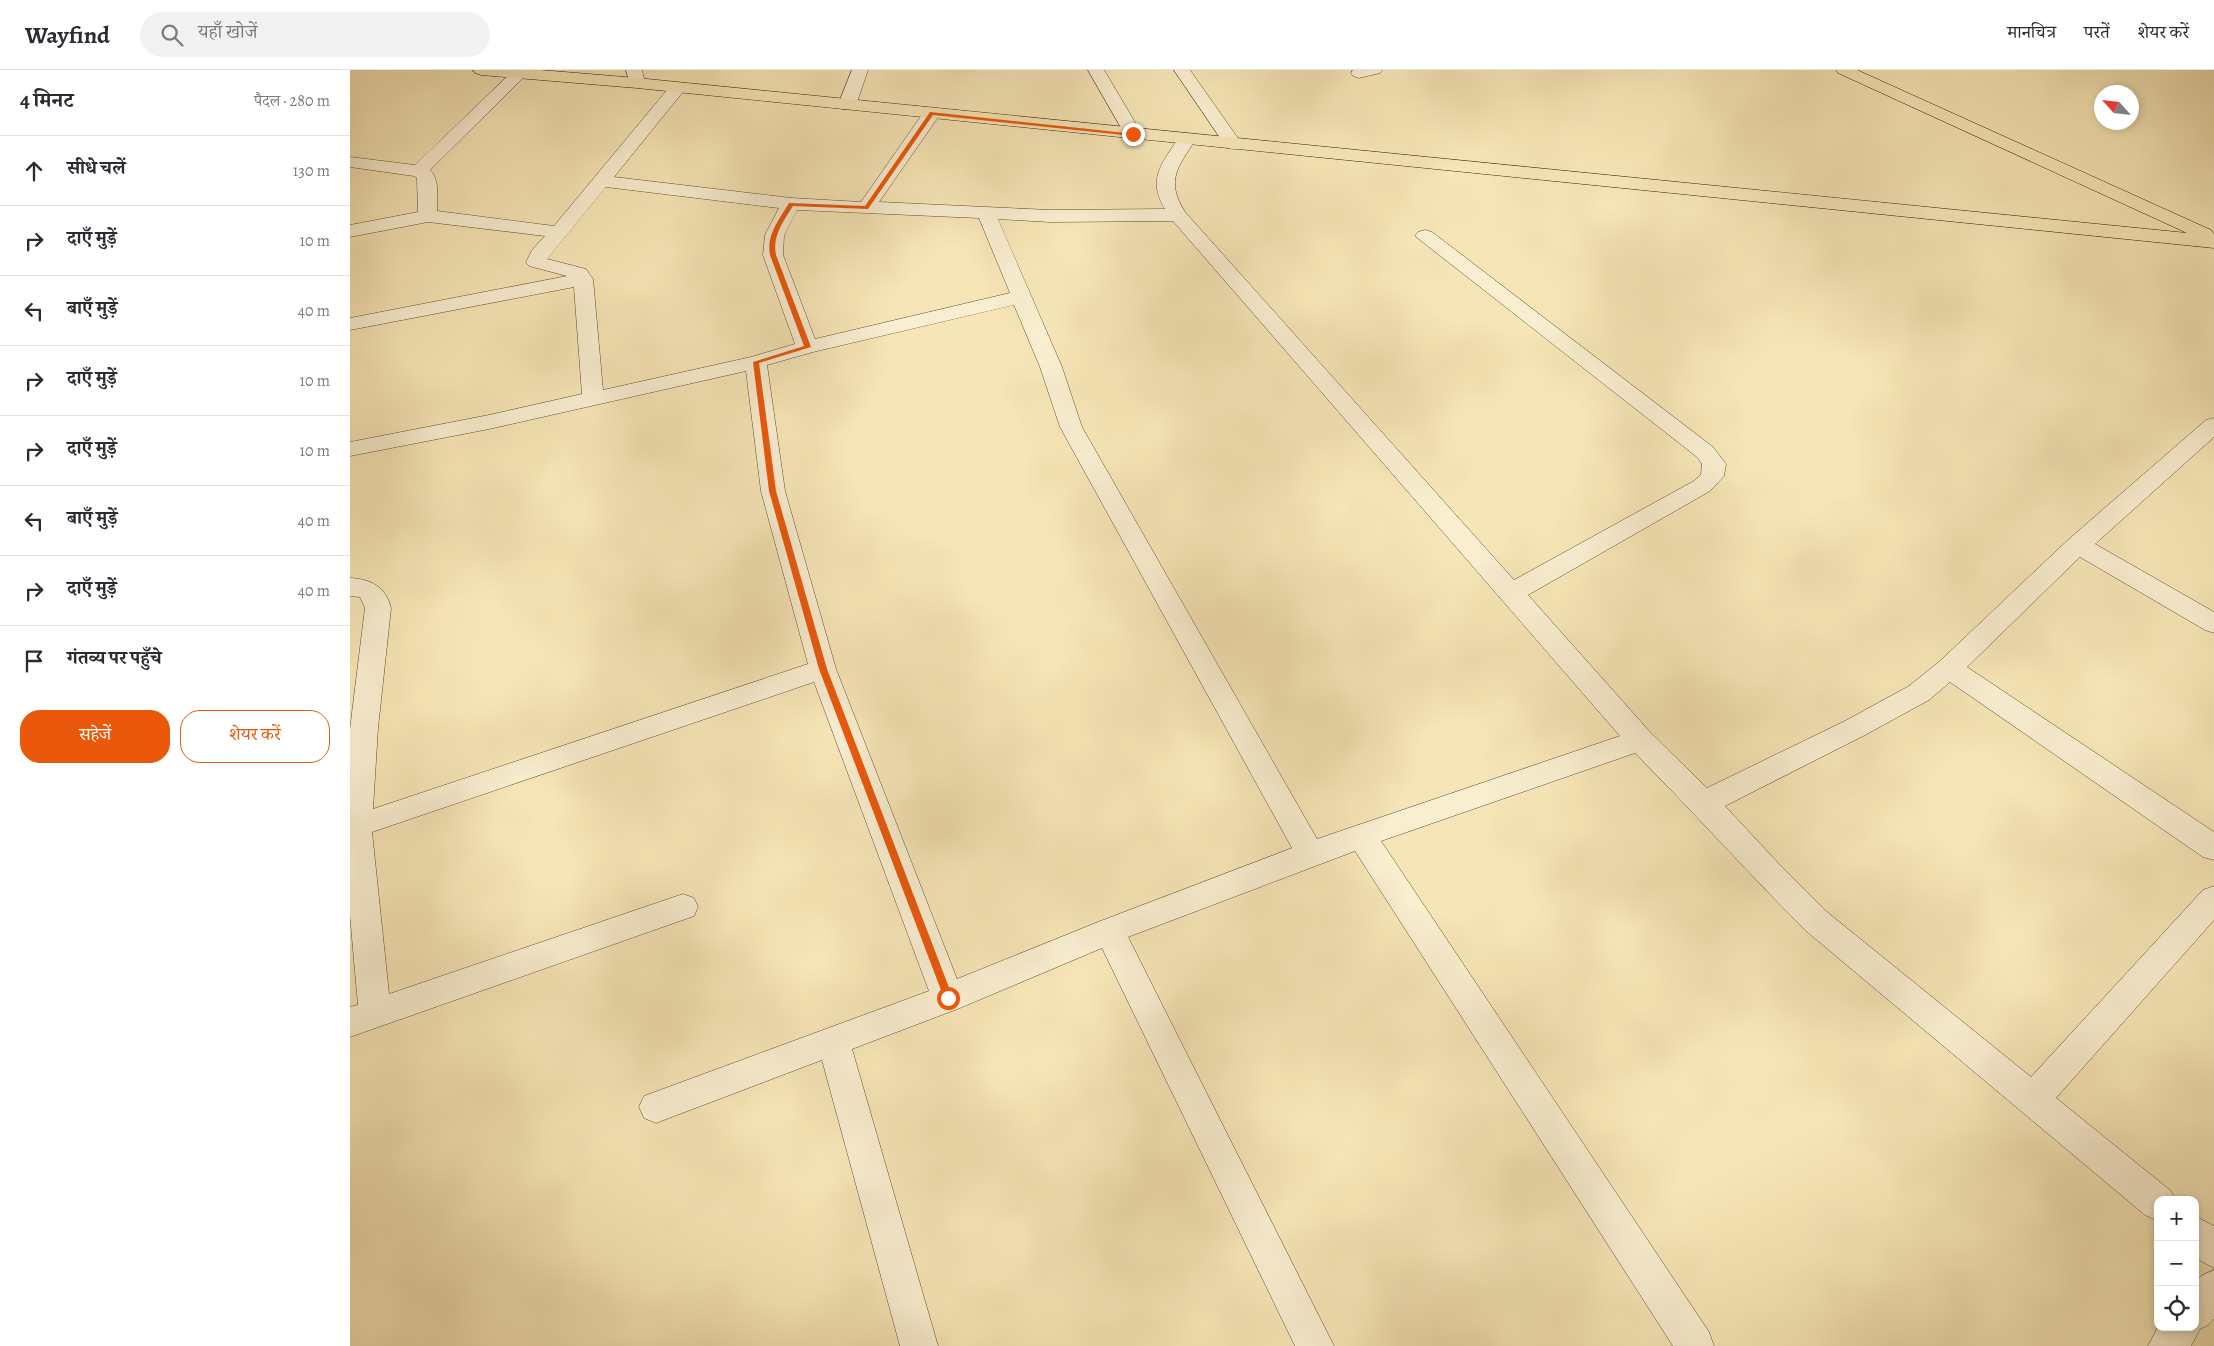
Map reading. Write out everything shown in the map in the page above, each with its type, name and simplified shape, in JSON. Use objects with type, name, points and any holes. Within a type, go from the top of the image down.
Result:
[{"type":"main road","points":[[481,70],[635,77],[678,88],[1233,144],[2212,238]]},
{"type":"main road","points":[[1844,70],[2212,238]]},
{"type":"street","points":[[847,105],[860,70]]},
{"type":"street","points":[[1096,70],[1133,134]]},
{"type":"street","points":[[1182,70],[1233,144]]},
{"type":"street","points":[[419,171],[520,73]]},
{"type":"street","points":[[593,399],[583,279],[579,274],[536,262],[539,254],[678,88]]},
{"type":"street","points":[[866,208],[932,113]]},
{"type":"street","points":[[1187,139],[1164,177],[1164,192],[1178,215],[1640,740],[1704,803],[1768,873],[1816,921],[2154,1200]]},
{"type":"street","points":[[350,162],[419,171],[426,176],[428,216]]},
{"type":"street","points":[[601,181],[791,204],[1050,216],[1178,215]]},
{"type":"street","points":[[791,204],[772,236],[771,245],[773,255],[808,347]]},
{"type":"street","points":[[986,213],[1020,298],[1051,367],[1060,398],[1072,427],[1310,854]]},
{"type":"street","points":[[350,231],[428,216],[559,232]]},
{"type":"street","points":[[1426,236],[1705,452],[1714,464],[1712,476],[1702,486],[1512,593]]},
{"type":"street","points":[[350,324],[583,279]]},
{"type":"street","points":[[350,449],[489,422],[593,399],[756,362],[808,347],[1020,298]]},
{"type":"street","points":[[756,362],[773,491],[823,669],[948,998]]},
{"type":"street","points":[[1704,803],[1890,710],[1918,692],[1949,668],[2078,545],[2214,426]]},
{"type":"street","points":[[2078,545],[2214,624]]},
{"type":"street","points":[[350,587],[369,590],[376,596],[378,608],[357,730],[354,827],[362,1018],[683,907]]},
{"type":"street","points":[[1949,668],[2214,848]]},
{"type":"street","points":[[354,827],[823,669]]},
{"type":"street","points":[[656,1107],[948,998],[1109,931],[1360,835],[1640,740]]},
{"type":"street","points":[[1360,835],[1695,1346]]},
{"type":"street","points":[[2033,1099],[2214,899]]},
{"type":"street","points":[[1109,931],[1315,1346]]},
{"type":"street","points":[[833,1042],[919,1346]]},
{"type":"street","points":[[2199,1237],[2214,1250]]},
{"type":"street","points":[[2199,1307],[2214,1289]]},
{"type":"street","points":[[2166,1346],[2179,1331]]},
{"type":"route","points":[[948,998],[823,669],[773,491],[756,362],[808,347],[773,255],[772,236],[791,204],[866,208],[932,113],[1133,134]]}]
